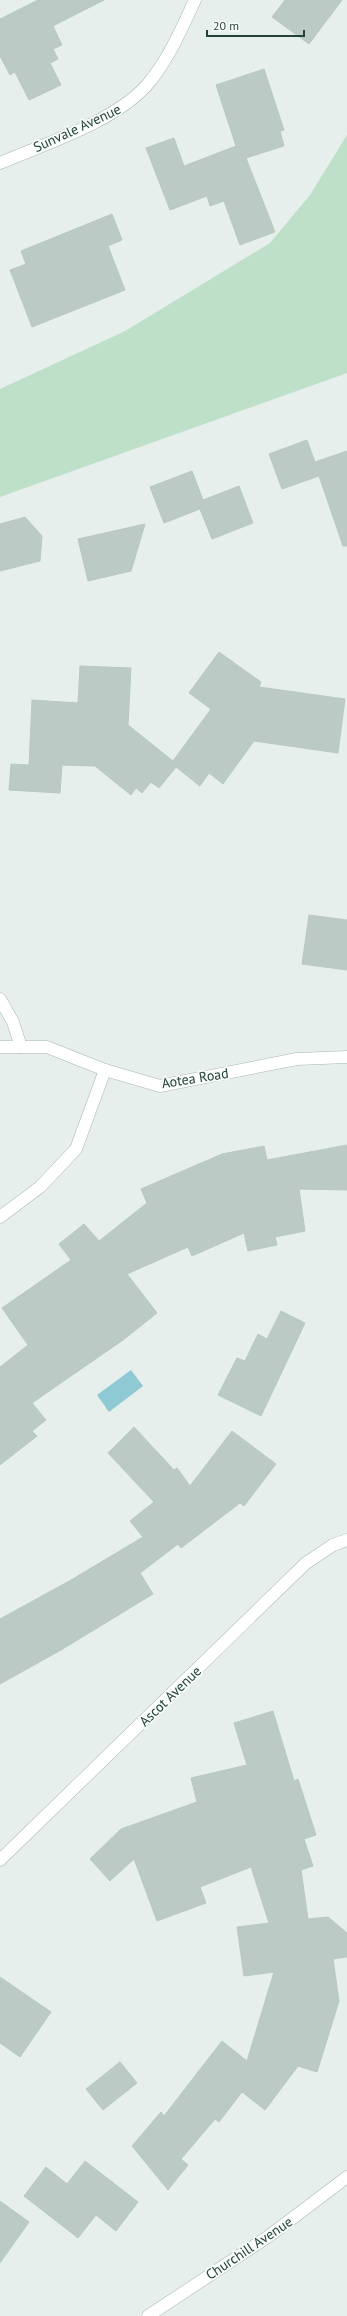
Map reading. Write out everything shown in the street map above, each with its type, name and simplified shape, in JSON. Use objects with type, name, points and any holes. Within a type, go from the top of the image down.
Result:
[{"type":"street","name":"Sunvale Avenue","points":[[0,163],[80,129],[125,106],[151,81],[177,40],[195,0]]},
{"type":"street","points":[[0,999],[13,1022],[21,1047]]},
{"type":"street","name":"Aotea Road","points":[[0,1047],[47,1047],[105,1070],[160,1086],[297,1059],[347,1056]]},
{"type":"street","points":[[0,1217],[40,1187],[76,1149],[105,1070]]},
{"type":"street","name":"Ascot Avenue","points":[[0,1860],[306,1563],[333,1545],[347,1540]]},
{"type":"street","name":"Churchill Avenue","points":[[148,2316],[269,2236],[347,2177]]},
{"type":"green space","points":[[347,135],[347,373],[0,497],[0,389],[125,331],[270,243],[310,195]]},
{"type":"water","points":[[131,1370],[143,1386],[109,1412],[97,1395]]},
{"type":"building","points":[[38,0],[104,0],[53,26],[62,45],[53,49],[58,59],[50,63],[61,85],[29,100],[15,72],[10,75],[0,56],[0,19]]},
{"type":"building","points":[[285,0],[342,0],[309,44],[272,17]]},
{"type":"building","points":[[264,69],[284,130],[280,131],[284,146],[246,158],[275,232],[240,245],[224,201],[210,206],[207,196],[170,210],[146,148],[174,138],[184,166],[236,146],[216,85]]},
{"type":"building","points":[[112,214],[122,240],[108,246],[125,290],[32,327],[10,270],[26,264],[21,251]]},
{"type":"building","points":[[307,440],[315,462],[347,451],[347,546],[343,546],[319,476],[282,489],[269,454]]},
{"type":"building","points":[[192,471],[203,500],[239,486],[253,523],[212,539],[200,509],[164,523],[150,487]]},
{"type":"building","points":[[25,517],[42,536],[40,561],[0,571],[0,524]]},
{"type":"building","points":[[145,524],[131,571],[88,581],[78,539]]},
{"type":"building","points":[[219,652],[261,682],[259,687],[345,699],[338,753],[254,741],[223,784],[209,773],[200,786],[176,767],[159,788],[151,782],[142,793],[136,788],[131,795],[95,766],[62,765],[60,793],[9,790],[11,764],[29,765],[32,700],[78,703],[80,666],[131,668],[128,725],[173,761],[211,709],[189,693]]},
{"type":"building","points":[[309,915],[347,920],[347,970],[302,964]]},
{"type":"building","points":[[347,1145],[347,1190],[299,1189],[305,1231],[275,1237],[277,1245],[248,1251],[244,1233],[192,1256],[188,1247],[127,1274],[157,1313],[123,1340],[32,1403],[46,1420],[32,1431],[37,1436],[0,1465],[0,1367],[28,1345],[2,1308],[71,1260],[59,1244],[84,1224],[99,1241],[147,1203],[141,1189],[222,1154],[264,1146],[267,1160]]},
{"type":"building","points":[[281,1311],[305,1323],[261,1416],[218,1395],[237,1358],[245,1361],[258,1334],[267,1339]]},
{"type":"building","points":[[134,1427],[174,1470],[177,1468],[190,1486],[232,1431],[276,1464],[244,1506],[240,1503],[181,1548],[178,1544],[140,1573],[153,1594],[61,1650],[0,1684],[0,1619],[71,1580],[143,1537],[130,1521],[154,1502],[108,1453]]},
{"type":"building","points":[[273,1711],[294,1781],[298,1779],[316,1835],[304,1839],[313,1866],[301,1870],[308,1919],[328,1917],[347,1933],[347,1957],[333,1959],[339,2001],[317,2072],[298,2066],[265,2110],[242,2092],[219,2122],[215,2119],[181,2159],[188,2165],[168,2190],[132,2146],[161,2112],[164,2116],[222,2041],[247,2061],[274,1972],[244,1976],[237,1927],[269,1923],[251,1867],[200,1887],[206,1903],[157,1921],[134,1859],[110,1881],[90,1859],[121,1829],[197,1802],[191,1778],[247,1765],[234,1723]]},
{"type":"building","points":[[0,1977],[51,2012],[20,2057],[0,2043]]},
{"type":"building","points":[[120,2062],[137,2083],[103,2110],[86,2089]]},
{"type":"building","points":[[85,2161],[138,2202],[116,2231],[96,2215],[78,2238],[24,2196],[46,2167],[67,2184]]},
{"type":"building","points":[[0,2201],[29,2222],[0,2263]]}]
